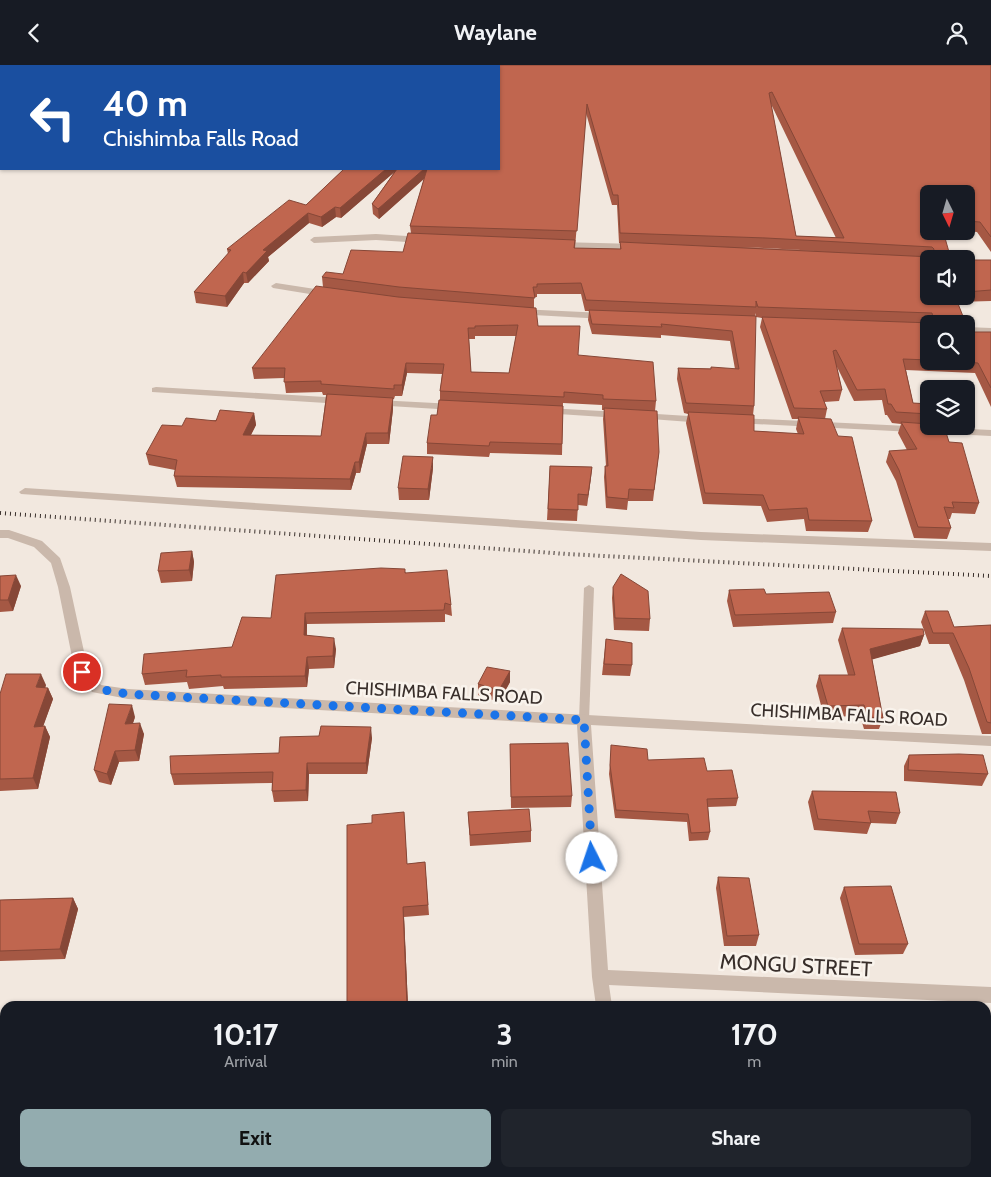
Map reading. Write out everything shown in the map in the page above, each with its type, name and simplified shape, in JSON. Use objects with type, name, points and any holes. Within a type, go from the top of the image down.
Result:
[{"type":"street","points":[[314,240],[376,237],[430,240]]},
{"type":"street","points":[[547,244],[651,248]]},
{"type":"street","points":[[276,286],[339,295]]},
{"type":"street","points":[[512,312],[618,317]]},
{"type":"street","points":[[975,330],[991,331]]},
{"type":"street","points":[[156,390],[348,401]]},
{"type":"street","points":[[368,403],[465,407]]},
{"type":"street","points":[[533,411],[991,433]]},
{"type":"street","points":[[25,492],[701,536],[991,547]]},
{"type":"street","name":"CHISHIMBA FALLS ROAD","points":[[0,534],[9,534],[38,544],[56,561],[64,587],[82,672],[98,689],[128,694],[991,741]]},
{"type":"street","points":[[584,720],[600,977],[603,1001]]},
{"type":"street","name":"MONGU STREET","points":[[600,977],[991,995]]},
{"type":"lane","points":[[584,720],[589,588]]},
{"type":"building","points":[[500,65],[991,65],[991,237],[980,222],[975,222],[975,185],[920,185],[920,240],[946,240],[948,250],[934,250],[932,247],[766,238],[620,233],[618,195],[613,195],[587,104],[577,231],[410,226],[427,170],[500,170]],"holes":[[[772,92],[844,238],[796,236],[769,93]]]},
{"type":"building","points":[[343,170],[385,170],[340,208],[335,207],[321,217],[308,213],[263,250],[267,251],[246,273],[243,272],[225,296],[194,292],[231,250],[227,249],[289,200],[306,205]]},
{"type":"building","points":[[396,170],[423,170],[378,209],[372,204]]},
{"type":"building","points":[[408,233],[575,240],[574,248],[621,249],[620,242],[920,256],[920,305],[959,305],[962,315],[758,307],[756,301],[756,307],[586,300],[581,283],[537,284],[537,287],[533,287],[535,298],[399,287],[322,277],[326,272],[343,274],[351,250],[403,252]]},
{"type":"building","points":[[975,260],[991,260],[991,290],[975,291]]},
{"type":"building","points":[[316,286],[398,297],[536,308],[538,326],[580,326],[578,355],[653,362],[656,401],[603,399],[603,395],[564,392],[564,397],[440,391],[444,364],[406,363],[402,385],[394,385],[394,389],[321,384],[321,381],[284,382],[285,368],[252,368]],"holes":[[[518,325],[509,373],[471,372],[468,328],[475,328],[475,326]]]},
{"type":"building","points":[[589,310],[756,316],[754,406],[686,403],[678,368],[711,369],[711,367],[739,369],[732,331],[661,324],[662,327],[592,324]]},
{"type":"building","points":[[762,317],[920,323],[920,360],[903,359],[913,403],[920,403],[920,413],[896,412],[891,404],[888,404],[885,389],[857,390],[836,350],[833,351],[842,390],[820,391],[827,409],[794,408]]},
{"type":"building","points":[[975,332],[991,332],[991,388],[978,363],[975,363]]},
{"type":"building","points":[[327,394],[393,398],[388,433],[366,433],[359,462],[355,462],[350,479],[174,476],[177,460],[146,454],[162,425],[182,426],[186,418],[216,421],[220,410],[254,413],[243,435],[321,436]]},
{"type":"building","points":[[439,400],[563,406],[562,444],[490,442],[489,446],[427,443],[431,415],[437,415]]},
{"type":"building","points":[[604,408],[657,411],[659,452],[654,490],[629,489],[628,499],[607,497],[605,466],[608,466]]},
{"type":"building","points":[[688,412],[754,415],[754,431],[804,434],[798,417],[831,419],[838,436],[852,437],[872,521],[809,520],[807,508],[769,510],[763,495],[705,493]]},
{"type":"building","points":[[901,422],[920,423],[920,435],[947,435],[949,442],[962,443],[979,503],[952,502],[954,508],[944,507],[951,528],[918,527],[899,470],[889,451],[917,449]]},
{"type":"building","points":[[403,456],[433,457],[428,489],[398,488]]},
{"type":"building","points":[[550,466],[592,467],[588,495],[578,494],[578,510],[548,509]]},
{"type":"building","points":[[192,551],[189,570],[158,571],[161,553]]},
{"type":"building","points":[[381,568],[405,569],[405,573],[447,570],[451,605],[445,603],[444,610],[305,613],[304,635],[334,638],[333,656],[307,657],[305,676],[221,677],[221,675],[186,677],[187,670],[142,674],[144,654],[232,647],[242,617],[271,618],[276,575]]},
{"type":"building","points":[[621,574],[648,591],[650,619],[615,618],[613,587]]},
{"type":"building","points":[[16,575],[8,600],[0,600],[0,576]]},
{"type":"building","points":[[764,589],[766,594],[829,592],[836,612],[735,615],[729,590]]},
{"type":"building","points":[[925,611],[948,611],[954,627],[991,625],[991,723],[987,722],[969,668],[953,633],[933,633]]},
{"type":"building","points":[[842,628],[923,629],[924,635],[870,649],[883,718],[868,717],[864,705],[828,706],[819,675],[855,675]]},
{"type":"building","points":[[606,639],[632,643],[632,665],[604,664]]},
{"type":"building","points":[[487,667],[510,671],[499,690],[478,684]]},
{"type":"building","points":[[6,674],[41,674],[36,687],[48,688],[34,727],[45,726],[33,778],[0,779],[0,694]]},
{"type":"building","points":[[109,704],[132,705],[125,724],[140,723],[135,750],[115,751],[107,774],[94,770]]},
{"type":"building","points":[[321,726],[371,727],[366,763],[307,763],[306,790],[272,791],[273,772],[171,774],[170,756],[279,753],[280,737],[319,736]]},
{"type":"building","points":[[568,743],[572,796],[511,797],[510,744]]},
{"type":"building","points":[[611,745],[647,749],[648,760],[704,758],[707,771],[732,770],[738,798],[707,799],[710,832],[691,833],[688,814],[616,810],[610,765]]},
{"type":"building","points":[[909,755],[983,755],[988,774],[908,770]]},
{"type":"building","points":[[812,791],[896,792],[900,813],[868,811],[871,823],[818,819]]},
{"type":"building","points":[[529,809],[531,831],[470,835],[468,812]]},
{"type":"building","points":[[404,812],[407,864],[425,862],[428,905],[403,907],[407,1001],[347,1001],[347,825],[372,823],[372,815]]},
{"type":"building","points":[[718,877],[749,878],[759,935],[727,936]]},
{"type":"building","points":[[891,886],[908,944],[859,944],[844,887]]},
{"type":"building","points":[[73,898],[60,949],[0,951],[0,900]]},
{"type":"railway","points":[[0,513],[567,554],[991,576]]},
{"type":"route","points":[[82,672],[98,689],[128,694],[584,720],[592,858]]}]
